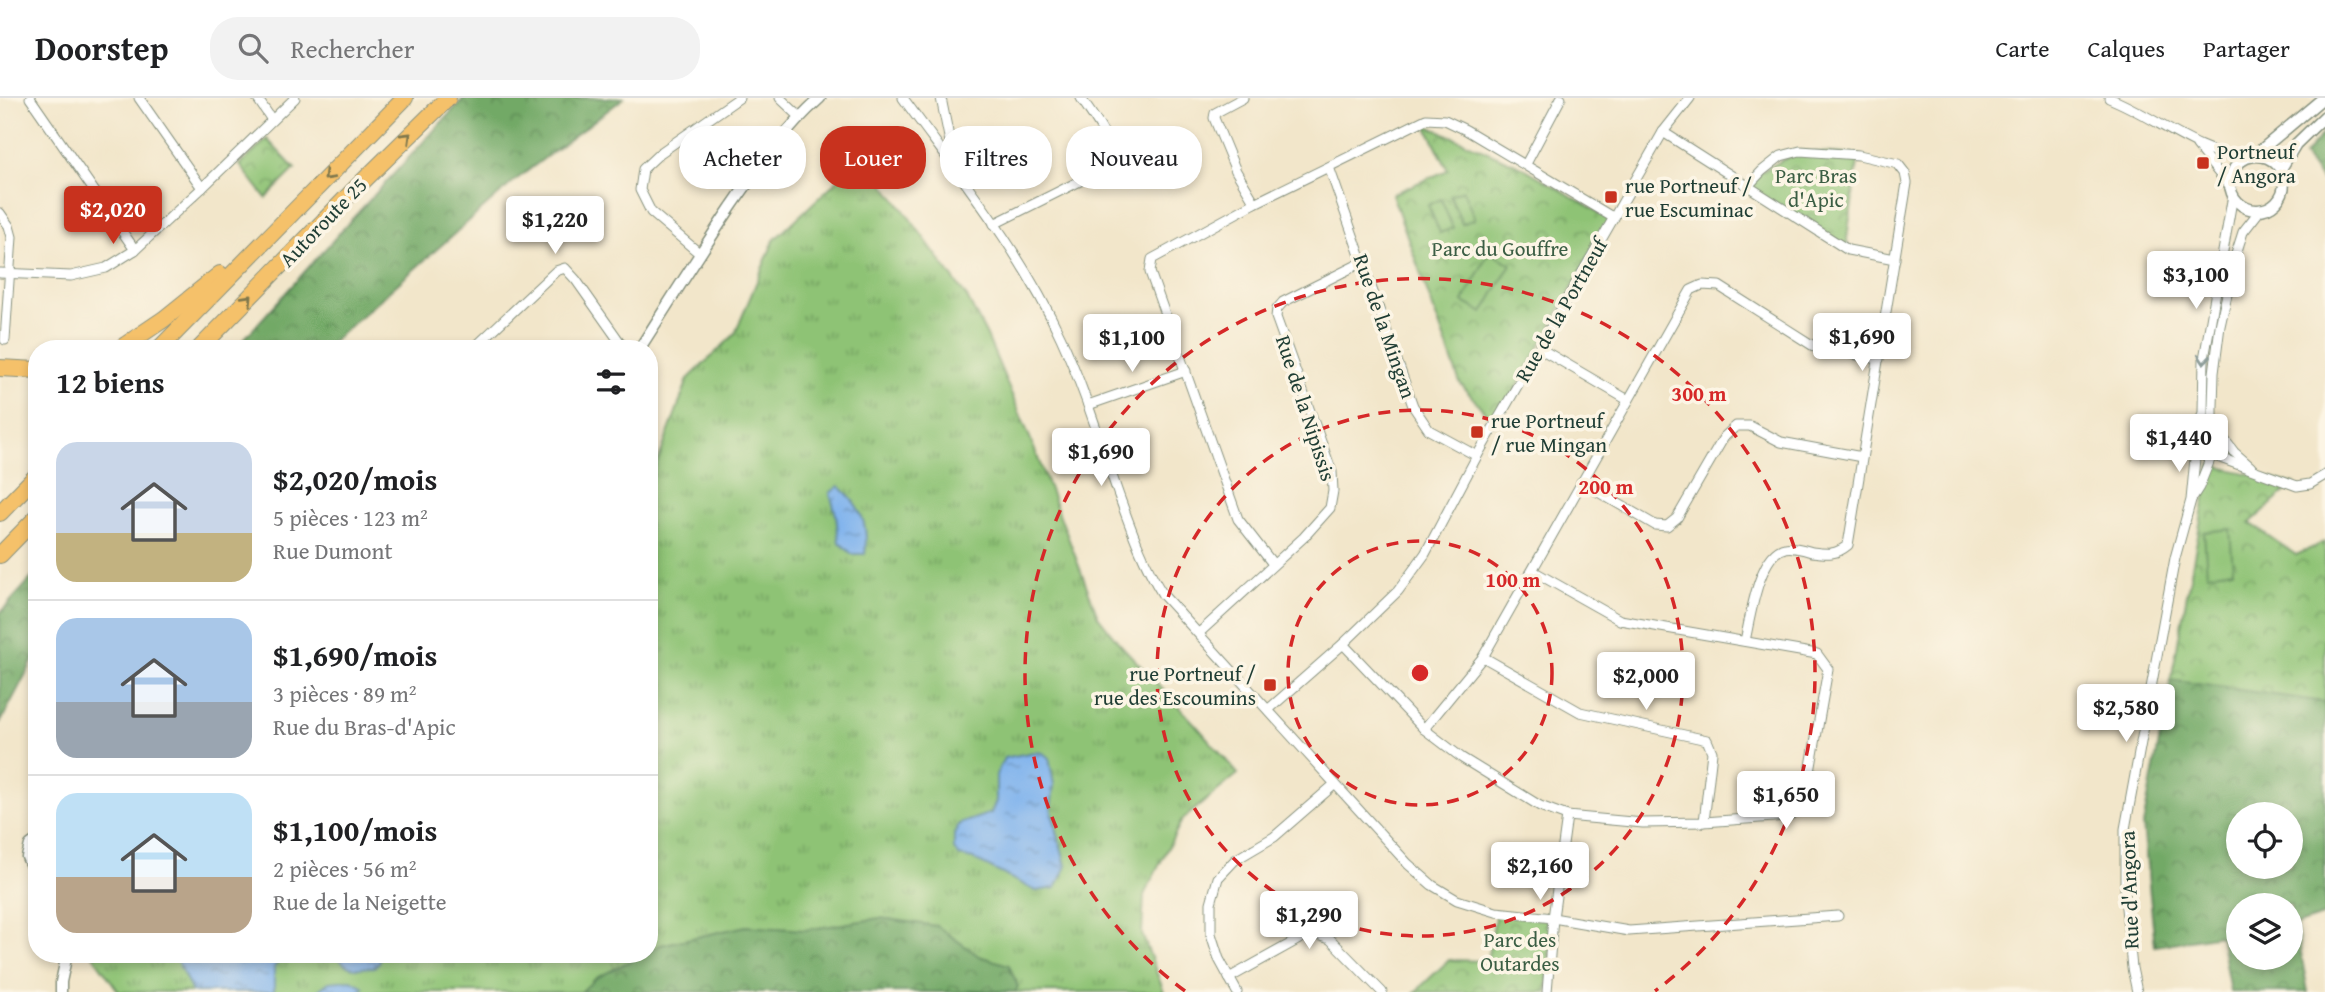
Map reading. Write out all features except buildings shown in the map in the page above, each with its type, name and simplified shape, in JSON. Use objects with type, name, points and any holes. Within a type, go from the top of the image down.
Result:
[{"type":"highway","name":"Autoroute 25","points":[[168,340],[405,98]]},
{"type":"highway","name":"Autoroute 25","points":[[208,340],[448,98]]},
{"type":"highway","points":[[133,340],[164,319],[274,231]]},
{"type":"highway","points":[[0,368],[28,370]]},
{"type":"highway","points":[[0,513],[28,484]]},
{"type":"highway","points":[[0,557],[28,526]]},
{"type":"street","points":[[30,98],[135,250]]},
{"type":"street","points":[[139,98],[202,188]]},
{"type":"street","points":[[257,98],[272,120]]},
{"type":"street","points":[[5,273],[71,276],[106,268],[135,250],[295,98]]},
{"type":"street","points":[[699,253],[651,212],[640,190],[643,169],[660,153],[739,98]]},
{"type":"street","points":[[780,98],[799,116]]},
{"type":"street","points":[[645,340],[699,253],[764,159],[799,116],[820,98]]},
{"type":"street","points":[[903,98],[940,148]]},
{"type":"street","points":[[941,98],[947,126]]},
{"type":"street","points":[[994,224],[1112,163],[1108,142],[1081,98]]},
{"type":"street","points":[[1243,98],[1215,113],[1214,118],[1236,171],[1255,203]]},
{"type":"street","points":[[1525,164],[1562,98]]},
{"type":"street","name":"Rue de la Portneuf","points":[[1269,709],[1398,590],[1425,554],[1477,456],[1662,132],[1690,98]]},
{"type":"street","points":[[2109,98],[2196,145],[2227,156],[2269,158],[2281,169],[2284,177],[2282,194],[2270,206],[2262,209],[2245,207],[2196,145]]},
{"type":"street","points":[[2323,98],[2233,170],[2232,191],[2204,359],[2203,412],[2195,443],[2202,455],[2252,468],[2297,486],[2310,484],[2325,475]]},
{"type":"street","points":[[2281,169],[2296,144],[2325,116]]},
{"type":"street","points":[[1273,564],[1238,519],[1150,272],[1152,259],[1255,203],[1426,119],[1445,120],[1614,218]]},
{"type":"street","points":[[1662,132],[1848,250],[1895,259]]},
{"type":"street","points":[[1745,641],[1759,583],[1770,558],[1787,547],[1830,555],[1840,552],[1848,545],[1907,183],[1905,173],[1898,164],[1859,155],[1800,150],[1781,156],[1747,187]]},
{"type":"street","name":"Rue de la Mingan","points":[[1329,167],[1413,406],[1429,430],[1477,456]]},
{"type":"street","points":[[970,189],[1030,279],[1061,338],[1088,405],[1140,554],[1163,595],[1408,863],[1440,890],[1457,900],[1496,912],[1629,930],[1838,916]]},
{"type":"street","points":[[2252,468],[2234,453],[2213,421],[2214,373],[2220,326],[2236,254],[2243,232],[2262,209]]},
{"type":"street","points":[[0,213],[11,233],[5,273],[5,340]]},
{"type":"street","name":"Rue de la Nipissis","points":[[1199,633],[1304,537],[1330,508],[1332,472],[1276,317],[1277,309],[1283,302],[1363,262]]},
{"type":"street","points":[[483,340],[556,271],[565,268],[618,340]]},
{"type":"street","points":[[1424,729],[1483,657],[1691,290],[1702,285],[1719,286],[1815,347],[1879,359]]},
{"type":"street","points":[[1539,348],[1628,400]]},
{"type":"street","points":[[1088,405],[1185,372]]},
{"type":"street","points":[[1581,482],[1655,526],[1667,526],[1677,518],[1724,437],[1736,426],[1750,426],[1781,442],[1863,457]]},
{"type":"street","points":[[2199,435],[2206,430],[2221,435]]},
{"type":"street","points":[[2213,457],[2222,450],[2221,435]]},
{"type":"street","name":"Rue d'Angora","points":[[2137,992],[2125,898],[2125,829],[2175,558],[2191,500],[2196,448]]},
{"type":"street","name":"Rue d'Angora","points":[[2191,500],[2213,457]]},
{"type":"street","points":[[1342,644],[1424,729],[1484,772],[1540,806],[1567,816],[1643,823],[1704,822],[1788,816],[1804,806],[1828,669],[1817,654],[1620,620],[1533,571]]},
{"type":"street","points":[[1483,657],[1580,712],[1707,740],[1712,752],[1704,822]]},
{"type":"street","points":[[1237,992],[1219,959],[1211,934],[1211,902],[1218,878],[1235,860],[1274,837],[1335,784]]},
{"type":"street","points":[[1547,992],[1553,918],[1567,816]]},
{"type":"street","points":[[1229,978],[1310,933],[1330,939],[1382,992]]},
{"type":"street","points":[[61,992],[65,963]]},
{"type":"green space","points":[[464,98],[624,98],[513,182],[334,340],[243,340]]},
{"type":"green space","name":"Parc du Gouffre","points":[[1426,125],[1522,167],[1610,219],[1496,425],[1460,383],[1392,194],[1448,170]]},
{"type":"green space","points":[[2325,131],[2325,185],[2304,156]]},
{"type":"green space","points":[[267,139],[295,169],[266,198],[240,165]]},
{"type":"green space","name":"Parc Bras d'Apic","points":[[1800,151],[1859,155],[1847,238],[1848,250],[1747,187],[1762,171]]},
{"type":"green space","points":[[828,189],[888,189],[968,299],[987,336],[1031,440],[1098,616],[1119,643],[1238,774],[1182,820],[1144,895],[1142,934],[1164,992],[119,992],[98,963],[658,963],[658,461],[688,379],[735,334],[774,240]]},
{"type":"green space","points":[[1463,190],[1475,219],[1462,224],[1450,195]]},
{"type":"green space","points":[[1441,199],[1453,228],[1440,233],[1428,205]]},
{"type":"green space","points":[[1489,252],[1511,264],[1483,313],[1463,302]]},
{"type":"green space","points":[[2211,465],[2294,484],[2250,523],[2296,555],[2325,542],[2325,702],[2171,680]]},
{"type":"green space","points":[[2230,529],[2233,570],[2207,574],[2204,532]]},
{"type":"green space","points":[[28,582],[28,670],[0,723],[0,613]]},
{"type":"green space","points":[[2171,680],[2325,702],[2325,915],[2303,923],[2303,893],[2226,893],[2226,969],[2220,935],[2155,946],[2143,825]]},
{"type":"green space","name":"Parc des Outardes","points":[[1496,912],[1553,918],[1547,992],[1415,992],[1449,960],[1487,961]]},
{"type":"green space","points":[[880,918],[937,926],[979,956],[1009,965],[1018,987],[1015,992],[581,992],[596,978],[626,963],[658,963],[660,945],[746,926],[805,930]]},
{"type":"green space","points":[[2303,964],[2308,992],[2230,992],[2226,970],[2303,970]]},
{"type":"water","points":[[839,486],[853,501],[862,517],[866,534],[865,554],[852,554],[839,542],[830,493]]},
{"type":"water","points":[[1034,752],[1043,753],[1049,758],[1054,785],[1051,808],[1066,866],[1056,888],[1036,891],[973,859],[959,856],[954,849],[954,835],[959,824],[991,813],[996,801],[996,775],[1004,758]]},
{"type":"water","points":[[178,963],[277,963],[274,967],[274,992],[192,992]]},
{"type":"water","points":[[378,963],[374,967],[356,968],[344,964]]},
{"type":"water","points":[[351,980],[364,987],[359,992],[316,992],[329,982]]},
{"type":"place","name":"Portneuf / Angora","points":[[2203,163]]},
{"type":"place","name":"rue Portneuf / rue Escuminac","points":[[1611,197]]},
{"type":"place","name":"rue Portneuf / rue Mingan","points":[[1477,432]]},
{"type":"place","name":"rue Portneuf / rue des Escoumins","points":[[1270,685]]}]
